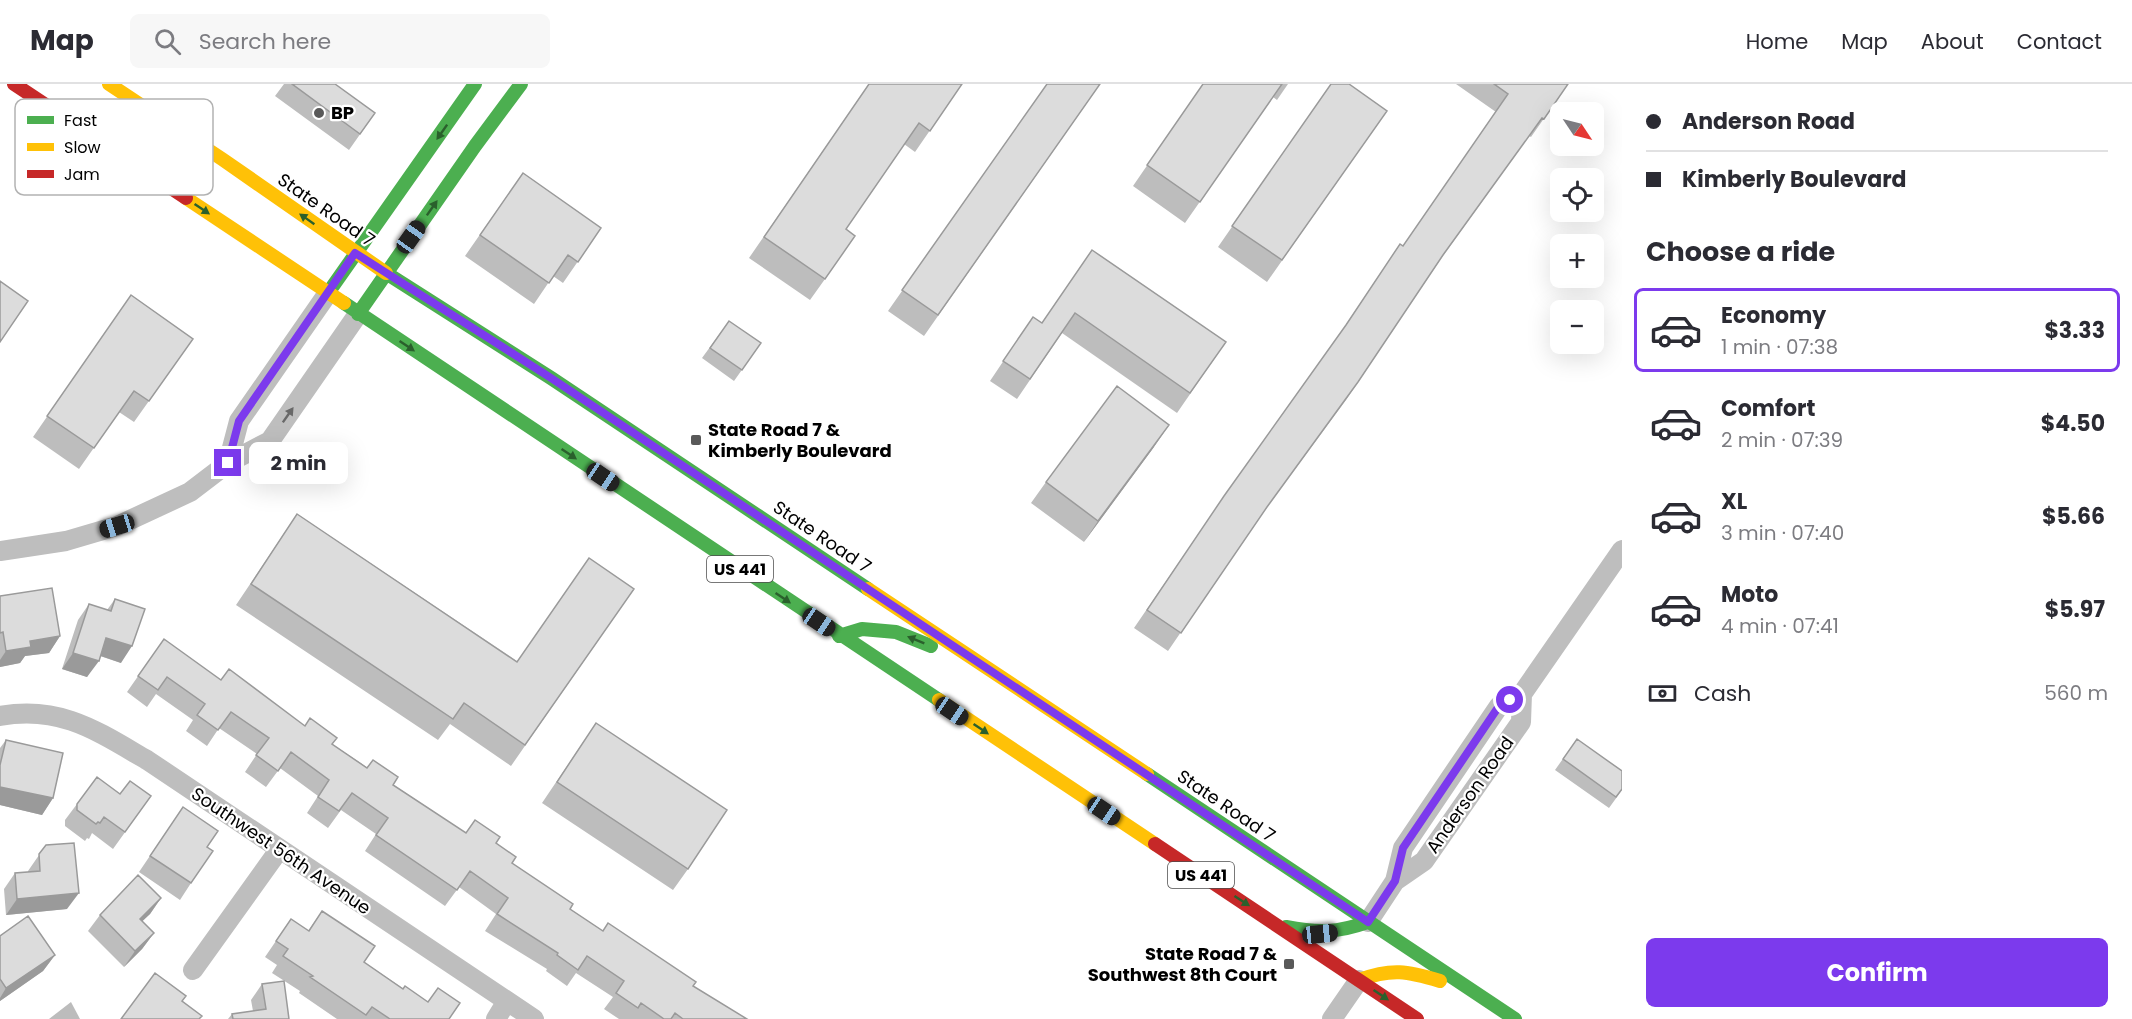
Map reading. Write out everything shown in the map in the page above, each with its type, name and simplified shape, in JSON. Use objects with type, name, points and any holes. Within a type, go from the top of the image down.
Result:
[{"type":"main road","name":"US 441","points":[[14,84],[37,99]]},
{"type":"main road","name":"State Road 7","points":[[109,84],[132,99]]},
{"type":"main road","points":[[328,293],[475,84]]},
{"type":"main road","points":[[358,314],[521,84]]},
{"type":"main road","name":"State Road 7","points":[[213,153],[355,253],[551,378],[1515,1019]]},
{"type":"main road","name":"US 441","points":[[181,195],[839,636],[1280,926],[1417,1019]]},
{"type":"main road","points":[[839,636],[862,629],[896,632],[990,670]]},
{"type":"main road","points":[[1280,926],[1320,934],[1345,931],[1368,922]]},
{"type":"main road","points":[[1359,980],[1381,972],[1402,970],[1474,992]]},
{"type":"street","points":[[228,463],[239,421],[328,293]]},
{"type":"street","points":[[0,551],[66,541],[117,526],[190,492],[228,463],[270,441],[358,314]]},
{"type":"street","name":"Anderson Road","points":[[1368,922],[1395,881],[1403,848],[1493,714],[1499,706],[1522,694],[1622,550]]},
{"type":"street","name":"Anderson Road","points":[[1395,881],[1424,861],[1521,722],[1522,694]]},
{"type":"street","name":"Southwest 56th Avenue","points":[[8,715],[46,714],[88,726],[147,760],[534,1019]]},
{"type":"street","points":[[193,970],[279,850]]},
{"type":"street","points":[[1332,1019],[1359,980]]},
{"type":"street","points":[[496,1019],[507,1001]]},
{"type":"shaded area","points":[[71,1002],[80,1019],[49,1019]]},
{"type":"building","points":[[292,84],[335,84],[375,113],[360,134]]},
{"type":"building","points":[[869,84],[962,84],[930,131],[919,123],[846,229],[855,236],[825,279],[764,237]]},
{"type":"building","points":[[1047,84],[1100,84],[938,315],[902,290]]},
{"type":"building","points":[[1203,84],[1282,84],[1200,202],[1147,165]]},
{"type":"building","points":[[1331,84],[1349,84],[1387,111],[1282,260],[1232,226]]},
{"type":"building","points":[[1494,84],[1568,84],[1556,102],[1550,102],[1550,110],[1544,119],[1542,118],[1443,255],[1358,382],[1267,507],[1181,633],[1147,610],[1400,244],[1403,246],[1508,94]]},
{"type":"building","points":[[523,173],[601,228],[578,262],[568,255],[549,283],[480,235]]},
{"type":"building","points":[[1092,250],[1226,342],[1190,393],[1075,313],[1030,379],[1003,361],[1033,317],[1042,323]]},
{"type":"building","points":[[0,281],[28,301],[0,342]]},
{"type":"building","points":[[131,295],[193,339],[149,401],[134,391],[94,448],[47,416]]},
{"type":"building","points":[[729,321],[761,343],[742,370],[710,348]]},
{"type":"building","points":[[1117,386],[1169,425],[1098,521],[1046,482]]},
{"type":"building","points":[[297,514],[517,662],[589,558],[634,589],[525,745],[464,703],[453,719],[251,584]]},
{"type":"building","points":[[52,588],[60,636],[30,641],[31,647],[6,651],[3,632],[0,633],[0,596]]},
{"type":"building","points":[[115,599],[145,609],[132,646],[106,638],[99,661],[73,653],[89,604],[111,611]]},
{"type":"building","points":[[164,639],[221,680],[229,669],[305,726],[310,718],[337,738],[332,744],[367,768],[373,760],[398,777],[393,785],[466,833],[475,820],[500,837],[496,843],[516,857],[512,863],[573,904],[570,909],[603,931],[608,923],[696,982],[693,986],[747,1019],[683,1019],[675,1013],[671,1019],[664,1019],[641,1003],[638,1008],[616,993],[624,981],[587,956],[578,970],[557,955],[558,953],[497,914],[508,898],[470,871],[457,890],[376,835],[388,818],[352,793],[339,811],[318,797],[329,780],[291,752],[278,771],[256,755],[269,738],[231,712],[218,730],[197,715],[205,704],[167,677],[158,690],[138,676]]},
{"type":"building","points":[[596,723],[727,810],[688,869],[557,782]]},
{"type":"building","points":[[1577,739],[1622,771],[1622,789],[1616,797],[1563,759]]},
{"type":"building","points":[[6,740],[63,753],[53,798],[0,787],[0,765]]},
{"type":"building","points":[[97,777],[120,794],[130,781],[151,796],[125,832],[104,817],[100,823],[96,824],[77,810],[77,804]]},
{"type":"building","points":[[183,807],[218,831],[207,847],[213,851],[191,883],[150,856]]},
{"type":"building","points":[[74,843],[79,893],[17,899],[15,873],[40,871],[39,854],[46,845]]},
{"type":"building","points":[[138,875],[161,898],[140,919],[154,933],[135,951],[100,915]]},
{"type":"building","points":[[322,911],[375,946],[364,962],[403,989],[405,986],[428,1002],[438,988],[460,1003],[449,1019],[390,1019],[372,1007],[366,1015],[283,956],[288,949],[276,941],[291,919],[309,931]]},
{"type":"building","points":[[28,916],[55,955],[6,988],[0,979],[0,936]]},
{"type":"building","points":[[155,973],[186,996],[182,1001],[202,1016],[199,1019],[121,1019]]},
{"type":"building","points":[[284,981],[289,1019],[233,1019],[232,1014],[266,1009],[262,984]]},
{"type":"traffic: fast","points":[[328,293],[475,84]]},
{"type":"traffic: fast","points":[[358,314],[521,84]]},
{"type":"traffic: fast","points":[[386,273],[551,378],[868,589]]},
{"type":"traffic: fast","points":[[344,303],[939,700]]},
{"type":"traffic: fast","points":[[839,636],[862,629],[896,632],[931,646]]},
{"type":"traffic: fast","points":[[1147,774],[1515,1019]]},
{"type":"traffic: fast","points":[[1286,927],[1327,931],[1368,922]]},
{"type":"traffic: slow","points":[[109,84],[132,99]]},
{"type":"traffic: slow","points":[[213,153],[386,273]]},
{"type":"traffic: slow","points":[[186,198],[344,303]]},
{"type":"traffic: slow","points":[[868,589],[1147,774]]},
{"type":"traffic: slow","points":[[939,700],[1155,844]]},
{"type":"traffic: slow","points":[[1359,980],[1390,972],[1400,972],[1440,981]]},
{"type":"traffic: jam","points":[[14,84],[37,99]]},
{"type":"traffic: jam","points":[[181,195],[186,198]]},
{"type":"traffic: jam","points":[[1155,844],[1417,1019]]},
{"type":"place","name":"BP","points":[[319,113]]},
{"type":"place","name":"State Road 7 & Kimberly Boulevard","points":[[696,440]]},
{"type":"place","name":"State Road 7 & Southwest 8th Court","points":[[1289,964]]},
{"type":"route","points":[[228,463],[239,421],[355,253],[551,378],[1368,922],[1395,881],[1403,848],[1499,706],[1510,700]]}]
